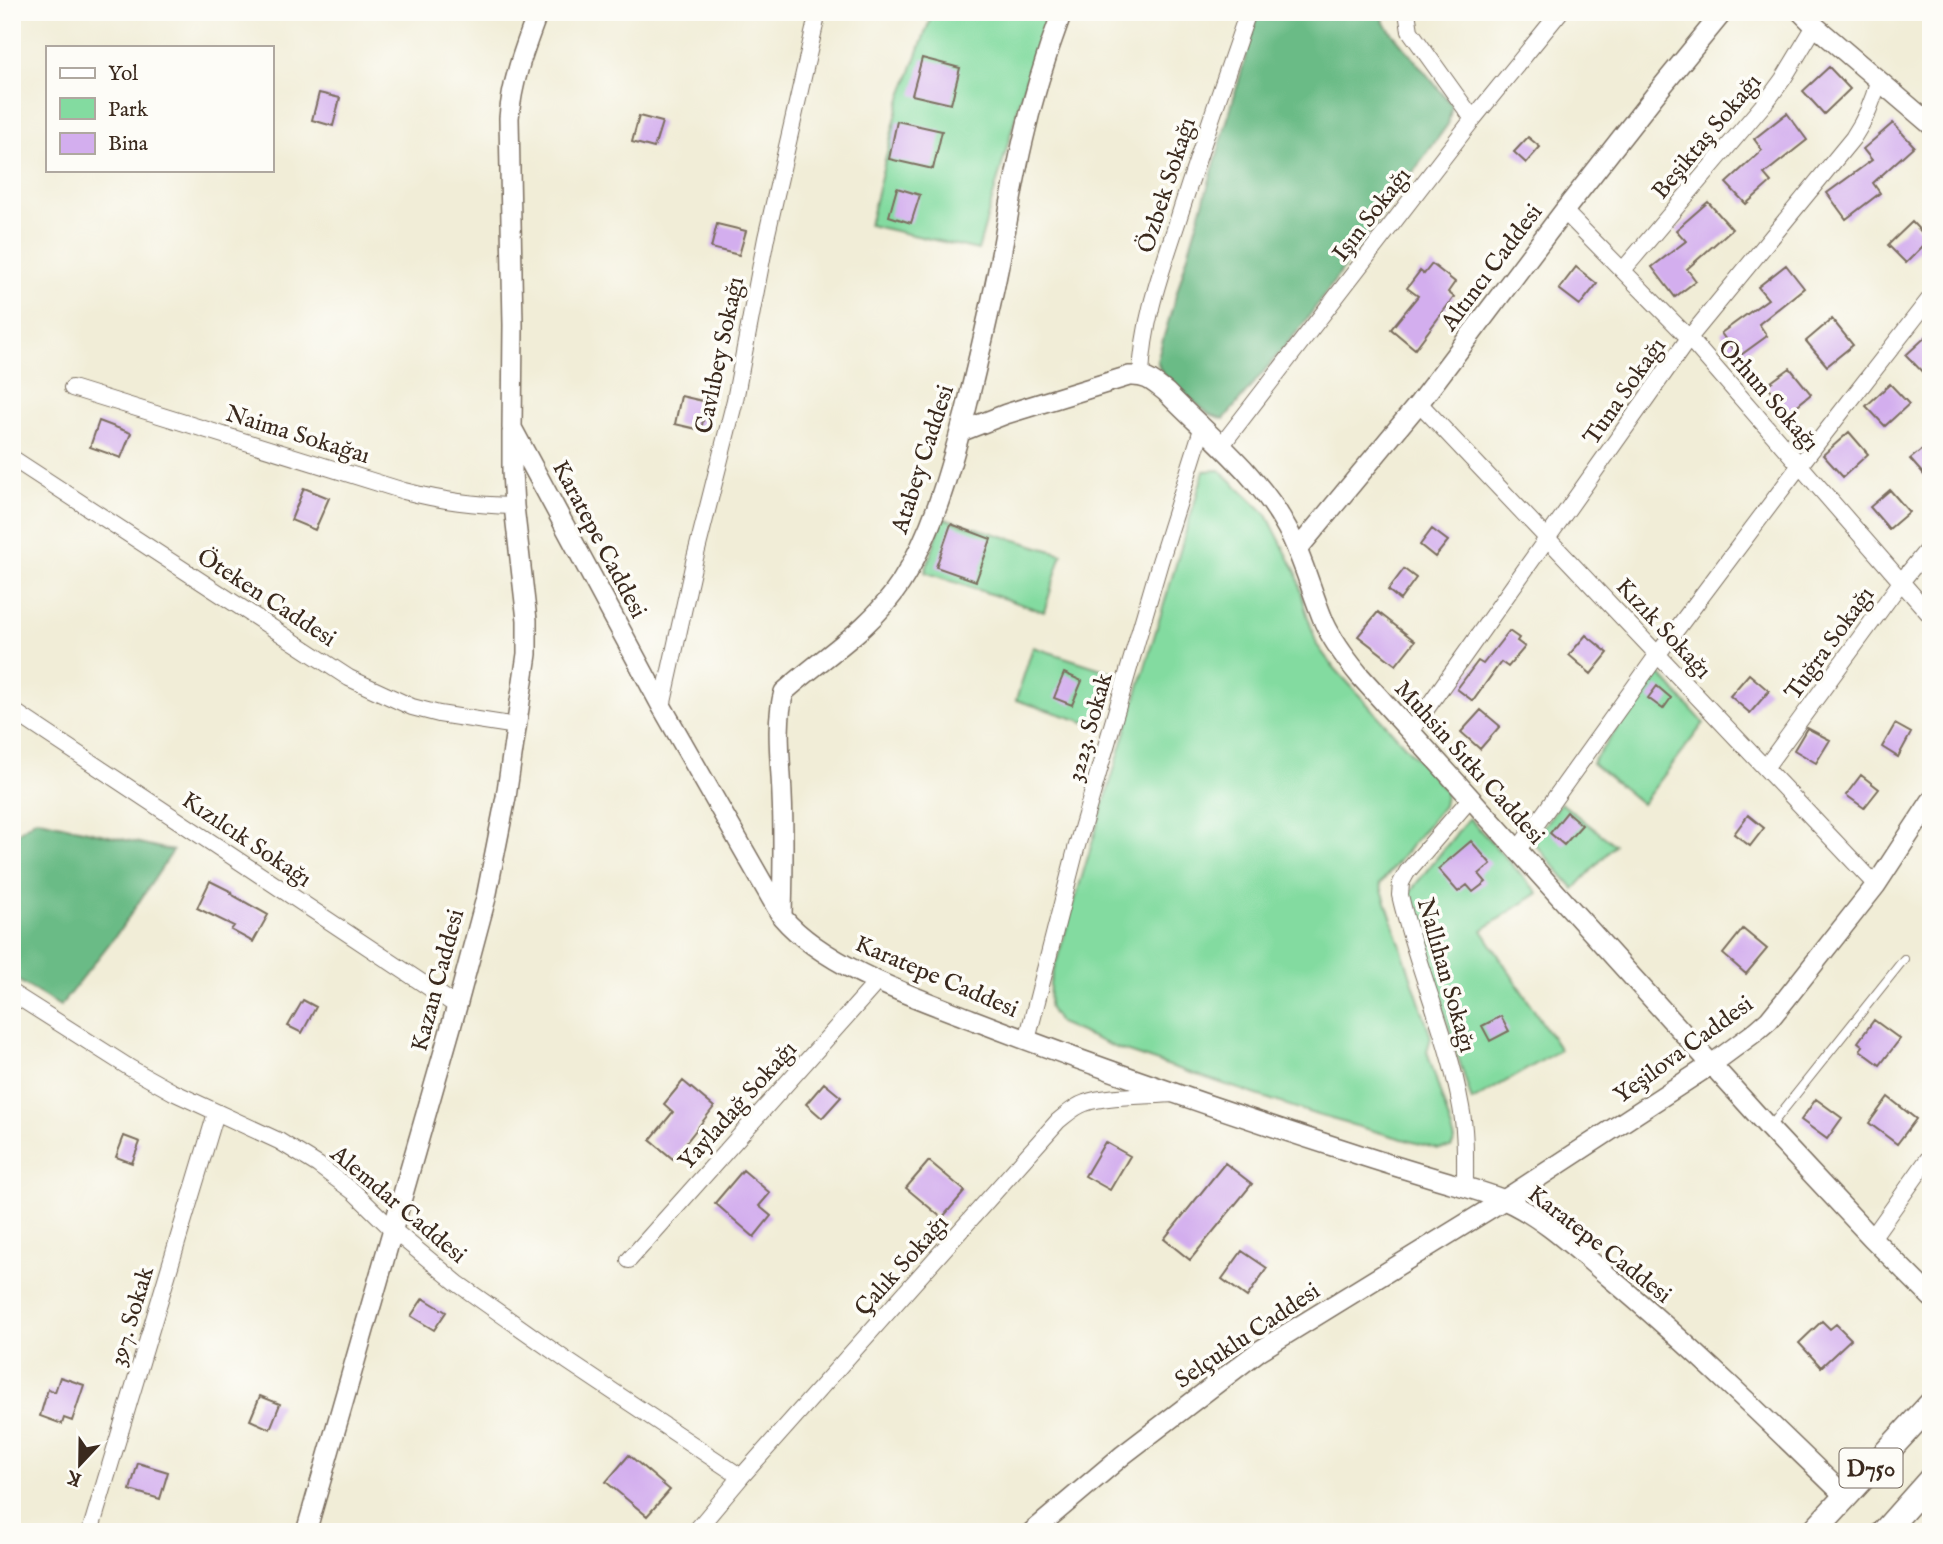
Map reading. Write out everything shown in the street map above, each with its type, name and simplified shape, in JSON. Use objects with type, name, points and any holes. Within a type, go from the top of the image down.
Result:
[{"type":"highway","name":"D750","points":[[1813,1532],[1931,1404]]},
{"type":"highway","name":"D750","points":[[1884,1532],[1931,1479]]},
{"type":"street","name":"Karatepe Caddesi","points":[[538,12],[516,74],[509,118],[512,428],[662,707],[782,917],[792,929],[811,944],[878,981],[1027,1040],[1176,1094],[1504,1200],[1546,1226],[1646,1308],[1845,1496]]},
{"type":"street","name":"Cavlıbey Sokağı","points":[[662,707],[694,562],[735,400],[766,238],[818,12]]},
{"type":"street","name":"Atabey Caddesi","points":[[782,917],[780,705],[784,692],[876,615],[900,584],[918,553],[930,524],[960,432],[976,370],[1022,144],[1062,12]]},
{"type":"street","name":"Özbek Sokağı","points":[[1141,376],[1144,332],[1151,302],[1248,12]]},
{"type":"street","points":[[1407,12],[1410,32],[1474,119]]},
{"type":"street","name":"Işın Sokağı","points":[[1221,446],[1560,12]]},
{"type":"street","name":"Altıncı Caddesi","points":[[1297,550],[1419,403],[1564,211],[1723,12]]},
{"type":"street","points":[[1808,19],[1931,125]]},
{"type":"street","name":"Beşiktaş Sokağı","points":[[1623,270],[1769,98],[1794,61],[1808,19]]},
{"type":"street","name":"Tuna Sokağı","points":[[1410,732],[1689,338],[1853,138],[1866,119],[1878,81]]},
{"type":"street","name":"Orhun Sokağı","points":[[1564,211],[1689,338],[1931,616]]},
{"type":"street","points":[[1517,851],[1658,654],[1931,297]]},
{"type":"street","points":[[960,432],[1048,401],[1129,376],[1141,376]]},
{"type":"street","name":"Muhsin Sıtkı Caddesi","points":[[1141,376],[1166,392],[1249,474],[1267,497],[1297,550],[1325,623],[1340,652],[1769,1128],[1931,1297]]},
{"type":"street","name":"Naima Sokağaı","points":[[72,388],[404,491],[469,505],[513,506]]},
{"type":"street","name":"Kızık Sokağı","points":[[1419,403],[1876,885]]},
{"type":"street","name":"Kazan Caddesi","points":[[306,1532],[457,1006],[485,898],[506,797],[527,654],[527,620],[513,506],[512,428]]},
{"type":"street","name":"3223. Sokak","points":[[1027,1040],[1076,849],[1202,429]]},
{"type":"street","name":"Öteken Caddesi","points":[[12,458],[349,678],[412,707],[517,726]]},
{"type":"street","name":"Tuğra Sokağı","points":[[1765,768],[1931,545]]},
{"type":"street","name":"Kızılcık Sokağı","points":[[12,710],[457,1006]]},
{"type":"street","name":"Nallıhan Sokağı","points":[[1465,1187],[1461,1108],[1432,999],[1400,895],[1401,883],[1407,872],[1470,799]]},
{"type":"street","name":"Yeşilova Caddesi","points":[[1504,1200],[1712,1064],[1769,1020],[1876,885],[1931,801]]},
{"type":"street","name":"Yayladağ Sokağı","points":[[629,1260],[878,981]]},
{"type":"street","name":"Alemdar Caddesi","points":[[12,993],[130,1068],[173,1092],[279,1141],[318,1165],[354,1192],[393,1230],[457,1283],[741,1477]]},
{"type":"street","name":"Çalık Sokağı","points":[[695,1532],[1058,1121],[1085,1102],[1176,1094]]},
{"type":"street","name":"397. Sokak","points":[[90,1532],[216,1113]]},
{"type":"street","points":[[1872,1238],[1931,1155]]},
{"type":"street","name":"Selçuklu Caddesi","points":[[1032,1532],[1123,1455],[1259,1351],[1504,1200]]},
{"type":"lane","points":[[1769,1128],[1905,959]]},
{"type":"green space","points":[[933,12],[1050,12],[1025,83],[978,250],[869,225],[899,104]]},
{"type":"green space","points":[[1259,12],[1382,12],[1384,23],[1452,105],[1448,124],[1301,327],[1224,419],[1209,414],[1168,380],[1157,360]]},
{"type":"green space","points":[[1220,470],[1267,515],[1297,574],[1317,645],[1446,791],[1443,806],[1380,884],[1431,1037],[1427,1051],[1455,1140],[1451,1148],[1438,1149],[1317,1115],[1119,1049],[1059,1023],[1049,1007],[1050,983],[1204,471]]},
{"type":"green space","points":[[943,518],[1062,554],[1044,612],[925,572]]},
{"type":"green space","points":[[1033,647],[1114,673],[1097,726],[1016,700]]},
{"type":"green space","points":[[1658,672],[1704,723],[1642,804],[1592,763]]},
{"type":"green space","points":[[1561,803],[1615,845],[1574,889],[1535,844],[1536,836]]},
{"type":"green space","points":[[1469,818],[1538,893],[1482,930],[1560,1050],[1472,1101],[1407,895]]},
{"type":"green space","points":[[36,819],[173,851],[120,930],[60,1006],[12,977],[12,837]]},
{"type":"building","points":[[922,58],[960,68],[951,104],[912,95]]},
{"type":"building","points":[[1829,67],[1850,89],[1824,114],[1803,91]]},
{"type":"building","points":[[319,93],[340,98],[333,126],[312,120]]},
{"type":"building","points":[[1787,113],[1807,140],[1764,174],[1771,182],[1746,204],[1726,183],[1762,150],[1754,139]]},
{"type":"building","points":[[639,116],[662,122],[654,148],[632,142]]},
{"type":"building","points":[[897,121],[942,131],[933,169],[889,159]]},
{"type":"building","points":[[1893,123],[1914,146],[1873,183],[1880,193],[1846,219],[1827,193],[1872,160],[1863,149]]},
{"type":"building","points":[[1528,137],[1540,147],[1526,163],[1514,152]]},
{"type":"building","points":[[897,188],[920,195],[911,223],[889,216]]},
{"type":"building","points":[[1708,202],[1732,229],[1687,269],[1696,281],[1675,297],[1652,267],[1686,241],[1676,230]]},
{"type":"building","points":[[1912,222],[1929,240],[1906,263],[1888,245]]},
{"type":"building","points":[[717,224],[746,231],[739,255],[711,248]]},
{"type":"building","points":[[1432,264],[1455,282],[1448,292],[1454,297],[1415,349],[1391,329],[1418,296],[1407,288],[1420,271],[1424,274]]},
{"type":"building","points":[[1786,265],[1804,288],[1759,324],[1767,336],[1738,357],[1721,333],[1768,299],[1758,287]]},
{"type":"building","points":[[1576,267],[1597,284],[1580,305],[1559,289]]},
{"type":"building","points":[[1832,319],[1853,345],[1827,366],[1806,341]]},
{"type":"building","points":[[1931,332],[1931,381],[1906,355]]},
{"type":"building","points":[[1790,368],[1811,394],[1789,412],[1767,385]]},
{"type":"building","points":[[1890,384],[1909,404],[1885,426],[1866,406]]},
{"type":"building","points":[[681,396],[707,402],[701,430],[675,424]]},
{"type":"building","points":[[99,421],[131,433],[121,458],[90,447]]},
{"type":"building","points":[[1849,432],[1868,454],[1843,477],[1823,455]]},
{"type":"building","points":[[1931,442],[1931,483],[1910,459]]},
{"type":"building","points":[[304,488],[329,498],[315,530],[291,520]]},
{"type":"building","points":[[1890,490],[1909,512],[1889,529],[1870,507]]},
{"type":"building","points":[[951,524],[991,539],[976,581],[936,567]]},
{"type":"building","points":[[1432,529],[1448,541],[1435,557],[1420,545]]},
{"type":"building","points":[[1404,569],[1416,578],[1400,600],[1388,590]]},
{"type":"building","points":[[1378,612],[1415,641],[1396,665],[1358,636]]},
{"type":"building","points":[[1509,631],[1519,638],[1517,641],[1525,647],[1508,667],[1501,662],[1473,701],[1457,689],[1478,661],[1483,664]]},
{"type":"building","points":[[1586,635],[1608,653],[1591,674],[1569,655]]},
{"type":"building","points":[[1064,673],[1082,681],[1072,705],[1054,698]]},
{"type":"building","points":[[1749,674],[1769,691],[1750,713],[1730,696]]},
{"type":"building","points":[[1657,686],[1671,698],[1663,709],[1648,698]]},
{"type":"building","points":[[1481,710],[1500,726],[1480,749],[1461,732]]},
{"type":"building","points":[[1895,724],[1911,733],[1898,757],[1882,747]]},
{"type":"building","points":[[1807,728],[1830,740],[1816,763],[1794,750]]},
{"type":"building","points":[[1861,775],[1879,789],[1864,808],[1846,795]]},
{"type":"building","points":[[1567,812],[1582,825],[1564,845],[1550,833]]},
{"type":"building","points":[[1748,815],[1764,828],[1750,846],[1734,834]]},
{"type":"building","points":[[1471,841],[1491,864],[1479,874],[1486,882],[1473,892],[1467,885],[1458,892],[1438,869]]},
{"type":"building","points":[[210,881],[268,915],[253,942],[231,930],[234,926],[197,908]]},
{"type":"building","points":[[1743,929],[1767,949],[1746,974],[1723,954]]},
{"type":"building","points":[[303,1000],[316,1007],[302,1033],[288,1026]]},
{"type":"building","points":[[1501,1016],[1509,1031],[1490,1041],[1482,1026]]},
{"type":"building","points":[[1874,1020],[1900,1039],[1880,1065],[1860,1050],[1863,1046],[1858,1042]]},
{"type":"building","points":[[683,1081],[714,1107],[673,1159],[650,1140],[673,1112],[664,1104]]},
{"type":"building","points":[[824,1083],[841,1097],[822,1118],[806,1104]]},
{"type":"building","points":[[1888,1097],[1916,1119],[1897,1144],[1869,1123]]},
{"type":"building","points":[[1816,1099],[1842,1118],[1827,1139],[1801,1120]]},
{"type":"building","points":[[124,1136],[140,1142],[132,1163],[116,1157]]},
{"type":"building","points":[[1105,1142],[1130,1156],[1110,1190],[1085,1176]]},
{"type":"building","points":[[929,1161],[965,1191],[942,1218],[906,1188]]},
{"type":"building","points":[[1225,1163],[1252,1184],[1190,1260],[1164,1239]]},
{"type":"building","points":[[743,1170],[770,1193],[759,1206],[771,1216],[754,1237],[715,1203]]},
{"type":"building","points":[[1242,1251],[1267,1268],[1247,1297],[1222,1279]]},
{"type":"building","points":[[423,1298],[446,1312],[434,1330],[411,1316]]},
{"type":"building","points":[[1822,1321],[1830,1329],[1836,1324],[1851,1339],[1821,1367],[1799,1343]]},
{"type":"building","points":[[60,1377],[84,1385],[72,1421],[64,1418],[62,1424],[40,1416],[48,1389],[55,1392]]},
{"type":"building","points":[[260,1396],[280,1404],[270,1429],[250,1420]]},
{"type":"building","points":[[629,1455],[670,1490],[647,1516],[606,1482]]},
{"type":"building","points":[[138,1463],[168,1472],[160,1499],[130,1490]]}]
